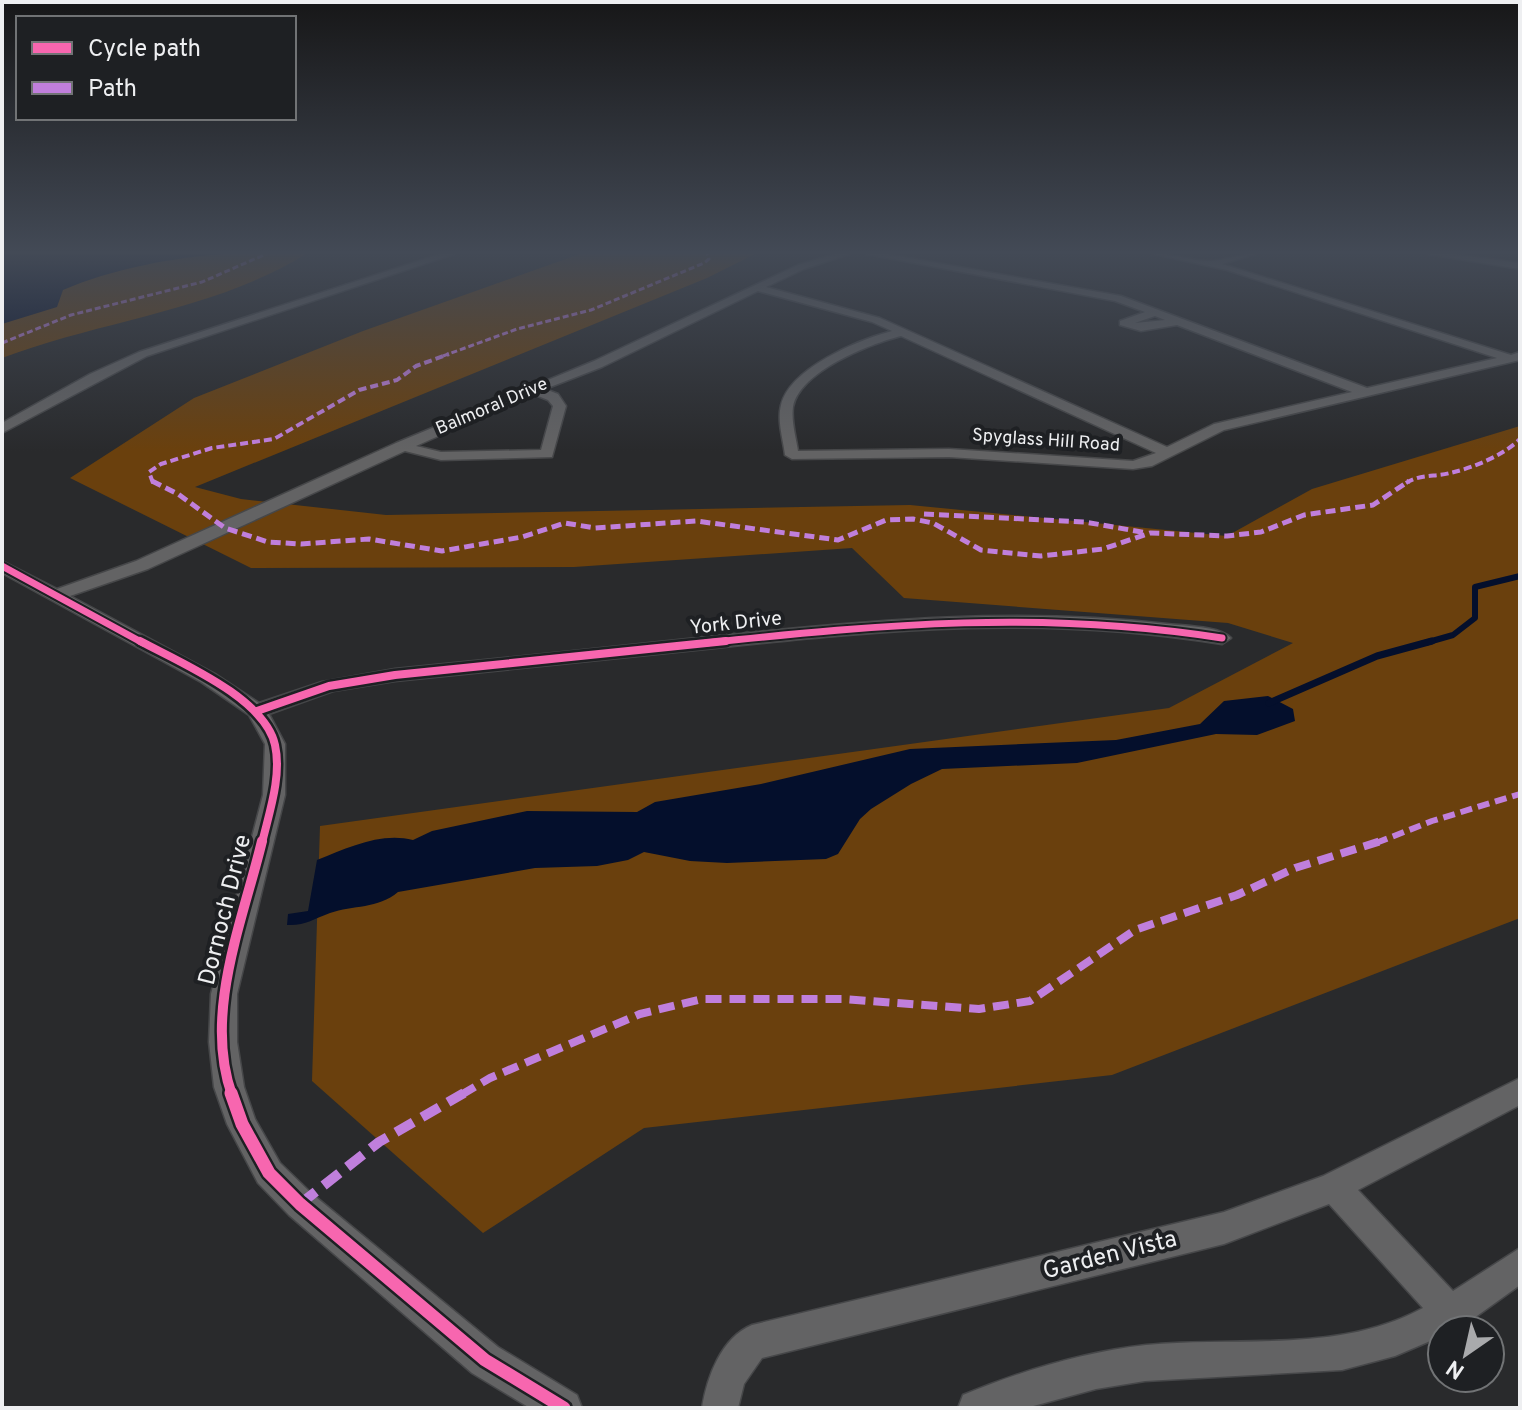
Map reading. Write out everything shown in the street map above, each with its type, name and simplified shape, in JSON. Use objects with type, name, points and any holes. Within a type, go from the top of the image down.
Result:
[{"type":"street","points":[[2,429],[124,362],[250,320]]},
{"type":"street","name":"Balmoral Drive","points":[[56,595],[142,565],[401,446],[598,364],[690,320]]},
{"type":"street","points":[[863,320],[903,332],[1168,453]]},
{"type":"street","points":[[1134,320],[1124,323],[1141,328],[1178,321]]},
{"type":"street","points":[[1175,320],[1362,391]]},
{"type":"street","points":[[1396,320],[1515,357]]},
{"type":"street","name":"Spyglass Hill Road","points":[[903,332],[873,340],[799,385],[786,408],[792,455],[963,454],[1118,465],[1147,463],[1206,431],[1362,391],[1515,357]]},
{"type":"street","points":[[401,446],[441,456],[547,454],[560,406],[553,397],[533,389]]},
{"type":"street","name":"Balmoral Drive","points":[[75,605],[142,565]]},
{"type":"street","name":"Dornoch Drive","points":[[2,566],[237,694],[257,711],[275,744],[277,766],[266,828],[224,994],[223,1042],[229,1087],[242,1124],[269,1173],[300,1204],[485,1360],[564,1408]]},
{"type":"street","name":"York Drive","points":[[257,711],[329,686],[395,675],[904,623],[1144,624],[1222,638]]},
{"type":"street","name":"Garden Vista","points":[[720,1408],[729,1373],[752,1343],[1224,1228],[1279,1210],[1334,1186],[1520,1091]]},
{"type":"street","points":[[1334,1186],[1451,1314],[1520,1265]]},
{"type":"street","points":[[976,1408],[1095,1368],[1169,1361],[1310,1356],[1393,1340],[1426,1325]]},
{"type":"shaded area","points":[[2,320],[131,320],[40,345],[2,358]]},
{"type":"shaded area","points":[[395,320],[605,320],[195,487],[241,499],[386,515],[910,505],[1227,536],[1312,489],[1520,426],[1520,918],[1112,1075],[644,1128],[483,1233],[312,1081],[320,826],[1169,708],[1293,643],[1228,623],[904,598],[852,548],[574,567],[251,568],[70,478],[194,398]]},
{"type":"water","points":[[1268,696],[1293,709],[1295,721],[1257,735],[1216,734],[1077,763],[942,769],[871,809],[860,819],[838,854],[826,859],[727,863],[690,861],[644,852],[628,860],[597,866],[535,868],[398,892],[374,904],[287,925],[288,914],[308,911],[317,860],[376,840],[413,840],[432,831],[527,811],[637,812],[655,802],[761,784],[910,749],[1116,740],[1200,724],[1224,701]]},
{"type":"waterway","points":[[1432,641],[1453,635],[1475,618],[1475,587],[1520,576]]},
{"type":"waterway","points":[[1269,703],[1377,656],[1432,641]]},
{"type":"waterway","points":[[1425,643],[1432,641]]},
{"type":"marked path","points":[[2,343],[59,320]]},
{"type":"marked path","points":[[553,320],[517,329],[416,366],[397,380],[359,390],[274,439],[212,448],[161,464],[149,472],[152,483],[178,494],[225,528],[268,542],[301,544],[369,539],[442,551],[522,537],[565,523],[595,528],[696,521],[838,540],[886,520],[913,519],[933,523],[981,550],[1041,556],[1103,549],[1150,533],[1227,536],[1261,532],[1304,515],[1373,505],[1415,477],[1451,473],[1509,450],[1520,439]]},
{"type":"marked path","points":[[924,514],[1085,522],[1147,533]]},
{"type":"marked path","points":[[300,1204],[379,1142],[490,1078],[640,1014],[702,999],[842,999],[979,1009],[1030,1001],[1135,930],[1237,895],[1295,868],[1354,852],[1432,821],[1520,794]]},
{"type":"cycle path","points":[[2,566],[208,678],[257,711],[275,744],[274,795],[224,994],[223,1042],[229,1087],[242,1124],[269,1173],[300,1204],[485,1360],[564,1408]]},
{"type":"cycle path","points":[[257,711],[329,686],[395,675],[889,624],[973,620],[1057,621],[1140,627],[1222,638]]}]
